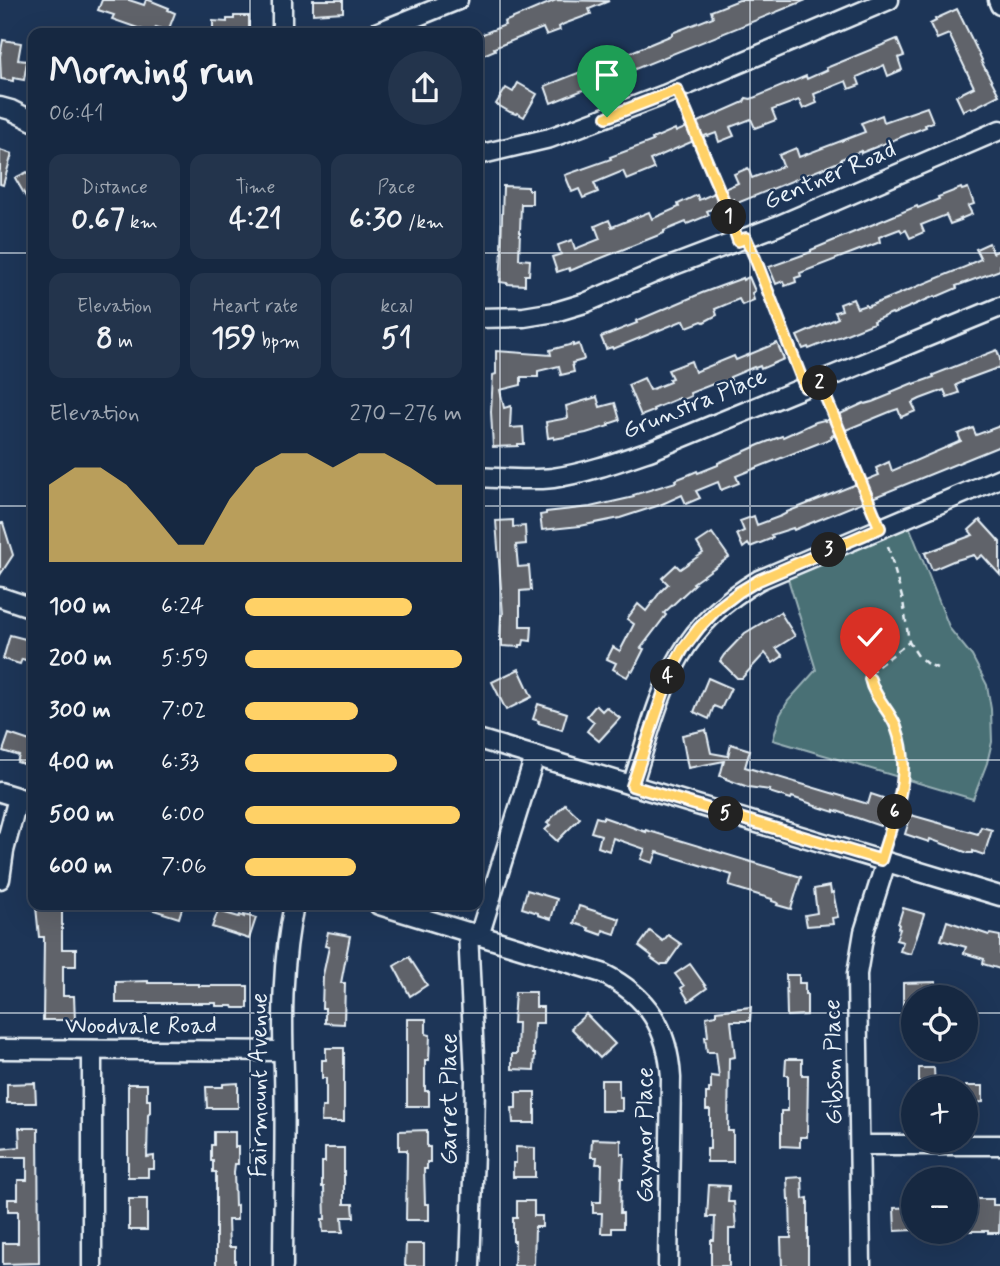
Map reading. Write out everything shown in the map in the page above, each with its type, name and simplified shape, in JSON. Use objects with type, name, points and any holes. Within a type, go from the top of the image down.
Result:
[{"type":"street","points":[[282,0],[282,28]]},
{"type":"street","points":[[420,25],[458,0]]},
{"type":"street","points":[[483,154],[550,138],[677,90],[889,0]]},
{"type":"street","points":[[0,107],[28,118]]},
{"type":"street","name":"Gentner Road","points":[[483,318],[524,317],[575,306],[777,226],[1000,130]]},
{"type":"street","name":"Grunstra Place","points":[[483,477],[552,478],[580,473],[652,450],[1000,307]]},
{"type":"street","points":[[632,786],[670,673],[683,649],[718,608],[759,580],[1000,478]]},
{"type":"street","points":[[0,597],[28,606]]},
{"type":"street","points":[[483,740],[1000,896]]},
{"type":"street","name":"Garret Place","points":[[470,1266],[475,1078],[474,934],[508,844],[535,756]]},
{"type":"street","points":[[0,792],[26,800],[4,851],[0,879]]},
{"type":"street","name":"Gibson Place","points":[[861,1266],[857,974],[864,932],[883,861]]},
{"type":"street","name":"Fairmount Avenue","points":[[283,1266],[282,997],[293,910]]},
{"type":"street","name":"Gaynor Place","points":[[395,910],[602,973],[632,991],[645,1004],[656,1020],[667,1049],[671,1078],[668,1266]]},
{"type":"street","name":"Woodvale Road","points":[[0,1049],[282,1051]]},
{"type":"street","points":[[92,1050],[92,1266]]},
{"type":"street","points":[[860,1145],[1000,1145]]},
{"type":"path","points":[[677,90],[726,206],[880,528]]},
{"type":"path","points":[[888,546],[903,601],[909,642],[922,660],[937,668]]},
{"type":"path","points":[[883,861],[902,785],[904,759],[895,725],[876,694],[870,676],[872,671],[909,642]]},
{"type":"green space","points":[[906,518],[950,629],[972,656],[987,685],[992,742],[973,799],[773,740],[780,715],[788,701],[816,670],[785,569]]},
{"type":"building","points":[[102,0],[129,0],[144,5],[146,0],[149,0],[175,13],[169,28],[138,28],[112,19],[114,15],[98,10]]},
{"type":"building","points":[[313,0],[343,0],[343,12],[313,14]]},
{"type":"building","points":[[556,0],[609,1],[589,9],[591,14],[564,24],[559,27],[560,30],[546,35],[543,28],[483,55],[483,34],[505,25],[504,22]]},
{"type":"building","points":[[739,0],[806,0],[551,103],[545,86],[586,70],[584,64],[614,52],[617,58],[713,17],[711,11]]},
{"type":"building","points":[[957,9],[999,95],[963,111],[956,96],[974,87],[949,34],[937,39],[930,24]]},
{"type":"building","points":[[234,16],[249,16],[249,28],[213,28],[213,21],[227,22],[227,19],[234,19]]},
{"type":"building","points":[[897,39],[904,56],[898,58],[902,70],[888,76],[884,65],[857,77],[860,85],[849,89],[846,81],[814,94],[817,103],[803,109],[799,100],[772,110],[776,120],[755,128],[751,119],[730,127],[734,136],[719,142],[716,133],[707,135],[650,160],[654,169],[627,180],[623,171],[594,183],[598,192],[583,198],[579,189],[572,192],[565,175],[611,159],[610,157],[653,141],[652,139],[675,129],[676,132],[744,102],[746,98],[751,99],[806,76],[807,79],[827,70],[826,68]]},
{"type":"building","points":[[3,40],[21,43],[18,60],[27,61],[24,80],[1,79],[0,56]]},
{"type":"building","points":[[518,83],[537,94],[524,117],[496,104],[506,88],[513,92]]},
{"type":"building","points":[[927,107],[933,122],[925,125],[926,127],[841,159],[735,204],[733,199],[707,211],[709,215],[687,224],[686,222],[570,271],[569,268],[557,272],[552,257],[561,254],[558,245],[572,240],[575,249],[600,239],[595,226],[609,220],[612,227],[649,212],[652,219],[679,207],[678,204],[697,195],[699,200],[738,183],[734,174],[748,168],[752,178],[783,166],[779,155],[796,148],[799,157],[865,132],[861,123],[882,115],[884,122]]},
{"type":"building","points":[[0,150],[12,154],[3,185],[0,184]]},
{"type":"building","points":[[27,172],[28,174],[28,200],[15,178]]},
{"type":"building","points":[[503,186],[528,187],[528,190],[532,190],[532,204],[521,204],[519,259],[530,260],[525,285],[500,282]]},
{"type":"building","points":[[961,188],[968,188],[974,204],[968,206],[972,214],[961,220],[950,224],[946,215],[921,225],[924,232],[910,238],[906,230],[902,232],[900,229],[879,237],[880,242],[800,273],[801,276],[795,278],[796,282],[785,286],[783,281],[776,284],[769,267],[811,252],[917,206],[918,208]]},
{"type":"building","points":[[989,243],[993,253],[1000,250],[1000,270],[956,286],[957,288],[936,297],[873,321],[874,323],[803,349],[797,336],[838,318],[835,312],[842,310],[840,304],[853,299],[857,308],[867,307],[970,265],[981,259],[976,249]]},
{"type":"building","points":[[749,277],[755,291],[752,293],[754,300],[742,305],[739,299],[715,309],[717,315],[704,322],[687,327],[684,320],[613,349],[606,349],[601,337],[702,293]]},
{"type":"building","points":[[777,343],[784,359],[761,369],[760,366],[754,367],[730,377],[731,380],[690,393],[691,396],[680,401],[679,398],[641,416],[628,385],[644,378],[650,390],[670,382],[669,379],[672,378],[668,370],[691,361],[695,372],[734,356],[736,360]]},
{"type":"building","points":[[579,344],[584,359],[572,363],[574,372],[561,375],[559,366],[538,371],[538,377],[521,377],[521,385],[500,390],[504,408],[511,406],[510,428],[523,427],[524,444],[493,447],[491,412],[496,351],[551,355],[550,350]]},
{"type":"building","points":[[997,350],[1000,367],[962,381],[956,385],[959,393],[947,397],[944,390],[920,399],[912,403],[916,411],[901,417],[898,409],[892,411],[736,476],[739,483],[721,490],[718,482],[696,491],[700,498],[686,504],[682,495],[620,518],[542,530],[540,515],[546,512],[590,507],[634,497],[633,495],[676,482],[675,480],[718,465],[759,445],[816,422],[825,421]]},
{"type":"building","points":[[597,397],[600,407],[615,403],[620,420],[586,433],[548,438],[546,422],[568,418],[566,406]]},
{"type":"building","points":[[1000,426],[1000,446],[743,548],[737,534],[744,531],[740,521],[754,516],[757,525],[879,475],[876,468],[889,462],[892,471],[961,441],[958,434],[973,428],[976,435]]},
{"type":"building","points":[[513,520],[513,527],[525,526],[526,544],[516,545],[518,567],[529,566],[531,590],[520,591],[520,626],[532,626],[531,641],[524,640],[520,647],[502,646],[500,640],[503,615],[496,521]]},
{"type":"building","points":[[980,520],[1000,542],[1000,575],[982,555],[977,559],[974,555],[953,561],[932,570],[925,553],[973,535],[969,530]]},
{"type":"building","points":[[0,523],[3,523],[13,555],[0,575]]},
{"type":"building","points":[[712,533],[729,557],[693,583],[695,584],[664,613],[666,615],[641,648],[644,649],[627,677],[613,669],[616,663],[607,659],[613,647],[620,651],[634,624],[627,619],[638,604],[646,611],[668,584],[662,578],[676,565],[680,569],[703,553],[697,543]]},
{"type":"building","points":[[780,612],[795,636],[776,648],[783,656],[773,663],[765,653],[742,678],[737,678],[720,661],[745,633]]},
{"type":"building","points":[[10,635],[28,640],[28,661],[22,659],[20,664],[3,659]]},
{"type":"building","points":[[519,669],[532,697],[506,710],[492,682]]},
{"type":"building","points":[[708,678],[731,688],[721,709],[714,706],[709,719],[694,712]]},
{"type":"building","points":[[538,704],[567,713],[562,730],[533,719]]},
{"type":"building","points":[[596,705],[602,711],[606,707],[620,718],[599,741],[587,731],[594,722],[587,716]]},
{"type":"building","points":[[706,730],[711,753],[728,756],[731,744],[750,750],[745,767],[868,804],[871,794],[883,798],[881,807],[886,809],[880,826],[769,792],[770,790],[748,787],[726,779],[720,776],[724,761],[688,768],[682,735]]},
{"type":"building","points":[[9,734],[28,740],[28,765],[17,762],[19,756],[3,751]]},
{"type":"building","points":[[565,804],[580,818],[557,841],[545,830],[550,825],[547,823]]},
{"type":"building","points":[[911,815],[978,834],[981,827],[992,830],[984,855],[973,851],[968,853],[930,839],[929,842],[905,834]]},
{"type":"building","points":[[596,817],[801,877],[791,909],[777,905],[772,899],[729,886],[732,875],[657,852],[653,863],[641,859],[645,849],[613,838],[609,851],[598,847],[601,835],[591,832]]},
{"type":"building","points":[[830,886],[838,917],[832,918],[833,924],[807,926],[805,915],[817,913],[814,889]]},
{"type":"building","points":[[527,890],[557,899],[551,919],[522,908]]},
{"type":"building","points":[[579,906],[620,919],[615,934],[603,930],[602,935],[574,923]]},
{"type":"building","points":[[903,908],[924,914],[911,954],[900,951],[903,942],[896,940]]},
{"type":"building","points":[[36,910],[62,910],[62,949],[76,949],[76,966],[63,966],[63,996],[74,996],[75,1020],[43,1020],[44,937],[39,937]]},
{"type":"building","points":[[154,910],[181,910],[179,918]]},
{"type":"building","points":[[218,911],[256,918],[249,939],[212,927]]},
{"type":"building","points":[[947,921],[1000,936],[1000,969],[983,964],[984,959],[964,953],[966,947],[941,940]]},
{"type":"building","points":[[650,931],[663,941],[668,935],[681,944],[667,964],[661,965],[639,946]]},
{"type":"building","points":[[328,932],[350,936],[341,983],[345,983],[344,1024],[325,1023],[325,1008],[322,1008],[323,975],[329,947],[325,946]]},
{"type":"building","points":[[409,957],[427,985],[410,996],[394,966]]},
{"type":"building","points":[[690,964],[707,988],[689,1001],[681,988],[684,986],[675,974]]},
{"type":"building","points":[[786,975],[799,975],[799,983],[805,983],[807,1015],[787,1016]]},
{"type":"building","points":[[148,981],[199,986],[248,986],[248,1008],[216,1006],[216,1003],[116,1003],[116,982]]},
{"type":"building","points":[[936,982],[936,985],[903,985]]},
{"type":"building","points":[[515,992],[536,992],[536,1007],[543,1007],[543,1023],[534,1023],[534,1070],[512,1069],[512,1054],[517,1054],[518,1023],[513,1023]]},
{"type":"building","points":[[751,1007],[750,1021],[731,1021],[735,1057],[729,1058],[728,1131],[733,1131],[733,1162],[707,1162],[707,1149],[710,1149],[710,1110],[706,1110],[706,1093],[711,1089],[711,1076],[719,1077],[716,1052],[707,1052],[706,1017],[716,1015],[716,1011]]},
{"type":"building","points":[[586,1014],[615,1044],[600,1058],[571,1028]]},
{"type":"building","points":[[407,1019],[426,1019],[426,1034],[430,1035],[429,1060],[425,1060],[425,1091],[429,1091],[429,1106],[407,1106]]},
{"type":"building","points":[[326,1048],[344,1048],[344,1122],[321,1122],[322,1107],[326,1107],[326,1078],[322,1078],[322,1060],[326,1060]]},
{"type":"building","points":[[786,1059],[802,1059],[802,1075],[808,1075],[807,1137],[800,1137],[800,1147],[781,1146],[781,1111],[788,1111]]},
{"type":"building","points":[[919,1068],[934,1068],[934,1076],[919,1076]]},
{"type":"building","points":[[601,1080],[619,1080],[622,1111],[601,1111]]},
{"type":"building","points":[[35,1083],[36,1103],[7,1103],[7,1084]]},
{"type":"building","points":[[238,1083],[238,1108],[207,1108],[206,1087],[223,1087],[223,1084]]},
{"type":"building","points":[[128,1084],[147,1084],[150,1113],[147,1157],[154,1156],[154,1169],[148,1169],[148,1177],[128,1177]]},
{"type":"building","points":[[978,1086],[983,1086],[983,1102],[978,1102]]},
{"type":"building","points":[[516,1092],[535,1092],[535,1123],[513,1123],[512,1108],[516,1108]]},
{"type":"building","points":[[19,1128],[38,1128],[39,1263],[3,1264],[3,1243],[18,1243],[18,1211],[8,1211],[8,1199],[18,1199],[18,1180],[27,1180],[27,1157],[0,1157],[0,1149],[20,1147]]},
{"type":"building","points":[[427,1130],[430,1162],[427,1162],[427,1169],[424,1169],[425,1204],[429,1204],[429,1220],[406,1220],[407,1150],[399,1150],[399,1131]]},
{"type":"building","points":[[214,1132],[235,1132],[235,1147],[238,1147],[238,1164],[235,1164],[234,1172],[237,1220],[228,1220],[229,1247],[235,1247],[235,1266],[216,1266],[216,1172],[213,1172],[211,1161]]},
{"type":"building","points":[[592,1139],[621,1140],[621,1154],[624,1154],[620,1213],[623,1213],[623,1228],[612,1228],[612,1233],[601,1233],[602,1213],[593,1213],[593,1202],[601,1202],[602,1164],[596,1164],[597,1157],[591,1157]]},
{"type":"building","points":[[516,1147],[535,1148],[535,1177],[513,1177]]},
{"type":"building","points":[[325,1148],[344,1148],[344,1204],[353,1204],[354,1217],[342,1217],[343,1232],[323,1232],[322,1219],[325,1219],[322,1162],[325,1162]]},
{"type":"building","points":[[802,1177],[803,1199],[808,1198],[808,1266],[782,1266],[781,1238],[791,1238],[787,1178]]},
{"type":"building","points":[[709,1185],[729,1186],[728,1202],[734,1202],[736,1229],[729,1229],[729,1266],[711,1266],[711,1240],[714,1240],[715,1217],[707,1217]]},
{"type":"building","points":[[129,1199],[147,1199],[147,1230],[129,1230]]},
{"type":"building","points":[[978,1199],[993,1199],[993,1205],[1000,1205],[999,1233],[978,1231]]},
{"type":"building","points":[[517,1201],[534,1201],[534,1216],[542,1216],[542,1227],[535,1227],[534,1266],[514,1266],[513,1218],[517,1218]]},
{"type":"building","points":[[894,1208],[901,1208],[901,1231],[895,1231]]},
{"type":"building","points":[[406,1244],[424,1244],[424,1266],[405,1266]]},
{"type":"route","points":[[607,117],[677,90],[738,241],[746,238],[755,258],[805,387],[819,381],[880,528],[759,580],[718,608],[683,649],[670,673],[632,786],[881,860],[902,785],[904,759],[895,725],[877,698],[870,679]]}]
